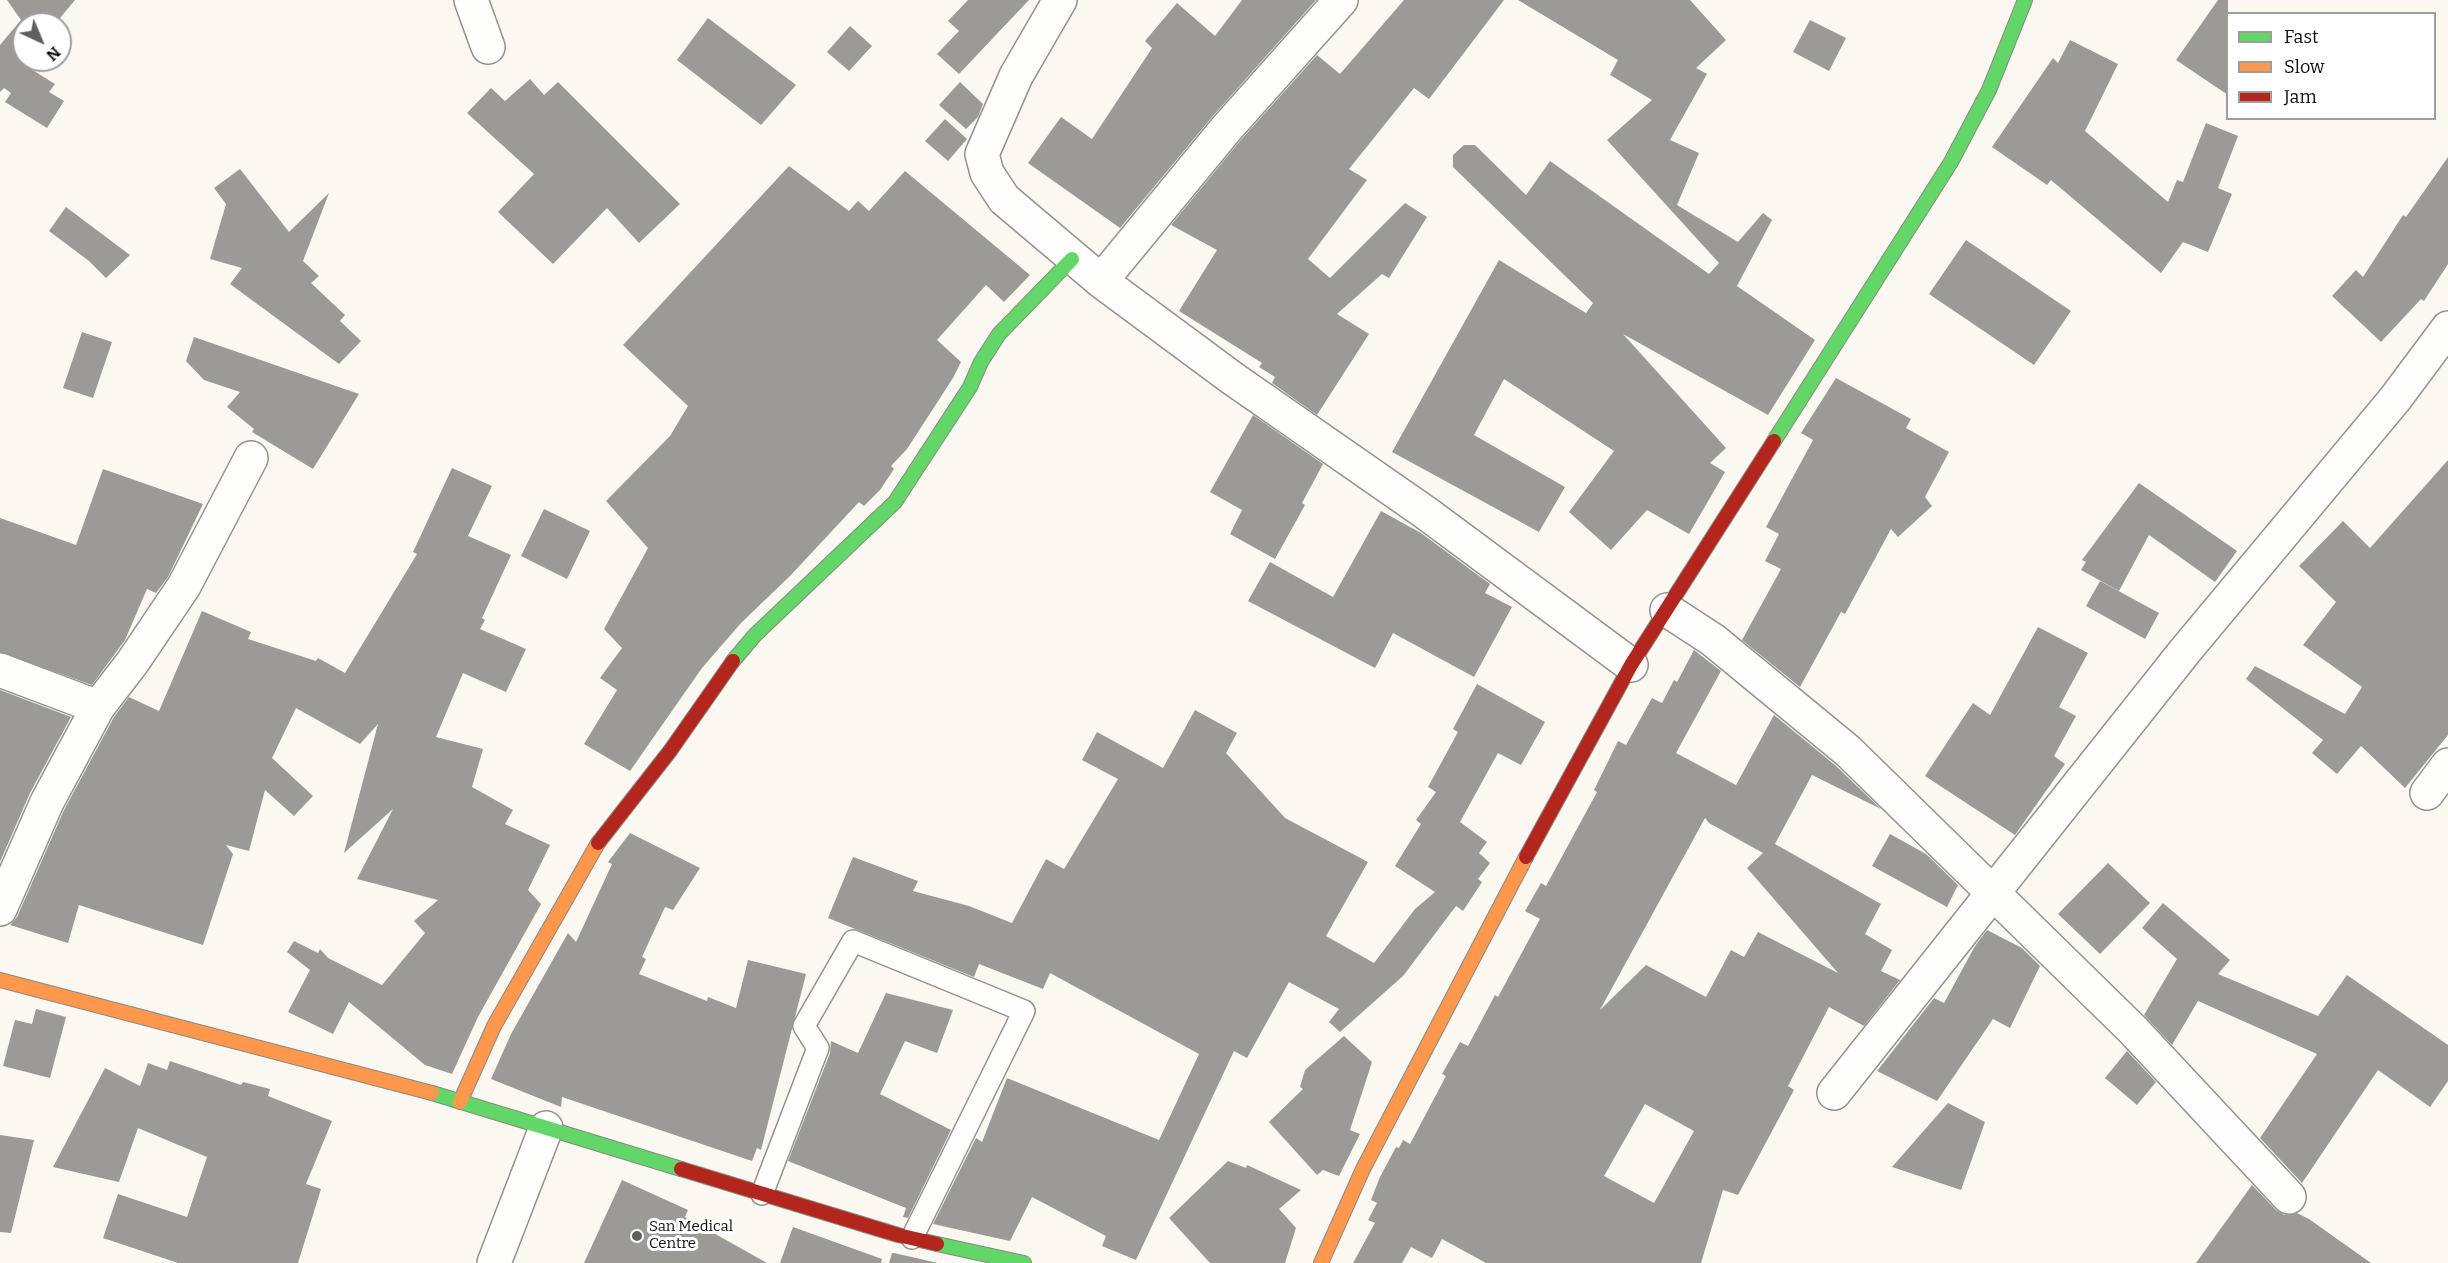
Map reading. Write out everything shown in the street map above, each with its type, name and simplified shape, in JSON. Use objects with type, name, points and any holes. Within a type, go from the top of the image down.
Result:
[{"type":"street","points":[[471,0],[488,47]]},
{"type":"street","points":[[1060,0],[1016,76],[982,154],[987,173],[1004,199],[1072,259],[1101,281],[1232,378],[1426,513],[1631,665]]},
{"type":"street","points":[[1101,281],[1226,129],[1341,0]]},
{"type":"street","points":[[1321,1263],[1374,1148],[1573,767],[1631,665],[1951,162],[1989,90],[2025,0]]},
{"type":"street","points":[[460,1102],[494,1026],[593,850],[670,751],[718,679],[755,634],[895,502],[970,387],[981,362],[999,334],[1072,259]]},
{"type":"street","points":[[1834,1093],[2185,651],[2395,399],[2448,328]]},
{"type":"street","points":[[0,909],[47,802],[98,707],[132,663],[184,585],[251,458]]},
{"type":"street","points":[[1667,609],[1713,640],[1840,744],[1993,890],[2181,1079],[2289,1197]]},
{"type":"street","points":[[0,670],[98,707]]},
{"type":"street","points":[[2427,793],[2448,765]]},
{"type":"street","points":[[0,980],[460,1102],[912,1238],[1024,1263]]},
{"type":"street","points":[[494,1263],[546,1128]]},
{"type":"lane","points":[[762,1194],[818,1048],[804,1026],[853,941],[1024,1011],[912,1238]]},
{"type":"building","points":[[7,0],[75,0],[65,12],[15,12]]},
{"type":"building","points":[[968,0],[1029,0],[959,74],[937,54],[959,31],[948,21]]},
{"type":"building","points":[[1242,0],[1316,0],[1212,117],[1120,228],[1028,163],[1061,117],[1092,139],[1152,48],[1145,41],[1177,3],[1215,36]]},
{"type":"building","points":[[1404,0],[1504,0],[1429,99],[1414,88],[1349,169],[1367,180],[1308,259],[1330,278],[1405,203],[1427,217],[1389,278],[1382,274],[1337,314],[1369,334],[1317,415],[1272,383],[1275,377],[1259,367],[1262,363],[1179,311],[1217,250],[1171,225],[1240,141],[1317,55],[1340,74]]},
{"type":"building","points":[[1518,0],[1690,0],[1726,40],[1696,68],[1707,74],[1670,140],[1699,153],[1677,205],[1738,242],[1763,213],[1772,220],[1737,286],[1815,340],[1768,415],[1623,334],[1726,448],[1710,463],[1725,472],[1689,534],[1647,510],[1611,550],[1569,512],[1614,451],[1504,379],[1474,435],[1565,487],[1539,532],[1392,452],[1499,260],[1586,313],[1593,303],[1453,167],[1453,155],[1464,145],[1475,145],[1526,195],[1550,161],[1709,274],[1719,263],[1607,140],[1652,100],[1610,75],[1618,60]]},
{"type":"building","points":[[2218,0],[2228,0],[2226,94],[2176,60]]},
{"type":"building","points":[[708,18],[796,85],[761,125],[677,60]]},
{"type":"building","points":[[1810,20],[1846,38],[1829,71],[1793,52]]},
{"type":"building","points":[[850,26],[872,46],[849,71],[827,52]]},
{"type":"building","points":[[12,31],[12,72],[36,72],[55,84],[49,92],[64,101],[47,128],[5,102],[11,93],[4,88],[0,92],[0,45]]},
{"type":"building","points":[[2070,40],[2118,64],[2085,131],[2168,202],[2177,180],[2183,182],[2206,123],[2238,136],[2218,188],[2232,194],[2208,252],[2183,242],[2161,273],[2051,180],[2047,185],[1992,147],[2053,58],[2058,63]]},
{"type":"building","points":[[530,79],[544,95],[558,82],[680,204],[639,243],[607,208],[553,264],[498,212],[534,174],[467,113],[491,88],[505,101]]},
{"type":"building","points":[[960,82],[983,104],[978,117],[966,129],[939,105]]},
{"type":"building","points":[[945,119],[967,139],[948,161],[925,141]]},
{"type":"building","points":[[2448,157],[2448,264],[2424,301],[2421,299],[2381,342],[2332,296],[2356,270],[2363,277],[2403,215],[2406,217]]},
{"type":"building","points":[[789,166],[849,211],[858,201],[869,211],[905,171],[1030,275],[1004,302],[986,285],[937,340],[961,362],[907,449],[891,466],[894,469],[880,490],[864,506],[859,502],[790,576],[741,623],[702,668],[630,771],[584,744],[617,690],[600,678],[622,648],[604,629],[648,548],[606,501],[670,436],[688,406],[623,345]]},
{"type":"building","points":[[240,169],[289,232],[329,193],[303,261],[319,276],[311,283],[345,315],[340,321],[361,341],[339,364],[230,284],[242,268],[210,259],[226,204],[214,188]]},
{"type":"building","points":[[66,207],[130,255],[106,278],[89,261],[49,231]]},
{"type":"building","points":[[1966,240],[2071,311],[2034,365],[1929,294]]},
{"type":"building","points":[[82,332],[112,342],[93,398],[63,388]]},
{"type":"building","points":[[194,337],[359,394],[313,469],[252,432],[254,429],[227,407],[240,392],[204,380],[186,361]]},
{"type":"building","points":[[1836,378],[1911,419],[1906,428],[1949,452],[1925,497],[1932,506],[1898,537],[1891,529],[1845,614],[1841,612],[1800,687],[1742,640],[1781,569],[1765,561],[1779,534],[1766,527],[1813,440],[1801,433]]},
{"type":"building","points":[[1253,415],[1323,464],[1302,503],[1305,505],[1275,559],[1230,534],[1242,510],[1210,492]]},
{"type":"building","points":[[2448,460],[2448,735],[2405,788],[2361,746],[2337,774],[2312,753],[2323,740],[2246,679],[2255,666],[2345,714],[2362,687],[2303,645],[2336,602],[2299,566],[2343,521],[2370,548]]},
{"type":"building","points":[[452,468],[492,486],[468,536],[511,555],[482,618],[485,620],[480,629],[526,649],[506,692],[463,673],[436,737],[483,749],[472,787],[513,810],[505,824],[550,845],[528,890],[541,904],[478,1017],[452,1074],[425,1065],[349,1002],[333,1034],[288,1012],[310,970],[287,952],[294,941],[318,953],[320,949],[328,958],[382,985],[425,933],[414,921],[438,900],[357,879],[393,809],[344,853],[378,724],[360,744],[296,708],[272,758],[313,796],[294,816],[265,790],[249,851],[226,845],[233,854],[203,945],[79,905],[68,943],[10,925],[17,917],[64,810],[114,717],[129,697],[159,711],[202,611],[251,632],[248,639],[316,661],[318,658],[345,673],[417,554],[413,552]]},
{"type":"building","points":[[103,469],[203,504],[168,577],[156,593],[147,589],[125,640],[92,685],[0,652],[0,518],[76,545]]},
{"type":"building","points":[[2139,483],[2237,551],[2215,582],[2149,535],[2119,591],[2081,570],[2086,562],[2082,560]]},
{"type":"building","points":[[544,509],[590,531],[567,579],[521,556]]},
{"type":"building","points":[[1381,511],[1421,533],[1490,584],[1485,593],[1512,607],[1474,677],[1393,633],[1375,668],[1248,601],[1270,562],[1333,597]]},
{"type":"building","points":[[2100,581],[2159,613],[2145,639],[2086,606]]},
{"type":"building","points":[[2038,627],[2088,653],[2059,707],[2076,716],[2054,756],[2065,764],[2015,835],[1925,776],[1973,703],[1990,715]]},
{"type":"building","points":[[1694,650],[1721,671],[1676,753],[1736,785],[1774,715],[1835,765],[1881,809],[1812,775],[1775,844],[1881,904],[1865,934],[1892,950],[1881,971],[1900,980],[1864,1026],[1829,1007],[1788,1086],[1794,1090],[1738,1195],[1723,1190],[1701,1263],[1486,1263],[1442,1239],[1432,1258],[1411,1247],[1402,1263],[1353,1263],[1375,1223],[1368,1220],[1377,1203],[1371,1200],[1380,1177],[1396,1147],[1399,1148],[1403,1140],[1410,1144],[1446,1076],[1442,1074],[1460,1042],[1468,1046],[1495,995],[1498,997],[1540,919],[1525,911],[1541,883],[1546,886],[1597,792],[1594,790],[1618,741],[1626,745],[1652,698],[1662,703],[1674,680],[1677,682]],"holes":[[[1705,818],[1709,823],[1763,853],[1747,868],[1838,973],[1758,932],[1744,957],[1731,950],[1706,997],[1646,965],[1600,1010]],[[1645,1104],[1694,1131],[1654,1203],[1604,1176]]]},
{"type":"building","points":[[1477,684],[1545,722],[1521,765],[1498,753],[1460,822],[1487,842],[1479,853],[1490,863],[1478,879],[1482,882],[1463,911],[1456,906],[1403,976],[1340,1032],[1329,1022],[1339,1009],[1289,982],[1247,1058],[1234,1051],[1136,1260],[1102,1246],[1106,1236],[1032,1197],[1010,1241],[933,1224],[976,1138],[982,1142],[1007,1078],[1159,1140],[1199,1054],[1050,973],[1043,989],[979,964],[974,977],[828,918],[853,857],[918,881],[913,891],[969,906],[1012,923],[1046,859],[1064,869],[1118,779],[1082,760],[1097,732],[1163,768],[1195,710],[1237,733],[1226,753],[1285,818],[1368,862],[1326,936],[1374,963],[1415,909],[1435,892],[1395,866],[1421,824],[1416,820],[1436,792],[1428,787],[1458,732],[1453,729]]},
{"type":"building","points":[[0,690],[71,717],[30,793],[0,862]]},
{"type":"building","points":[[630,833],[700,868],[673,910],[665,907],[642,957],[646,959],[639,974],[707,1001],[708,997],[736,1008],[748,960],[806,974],[761,1150],[757,1148],[752,1161],[562,1097],[561,1107],[491,1079],[511,1034],[568,933],[576,942],[612,864],[608,862]]},
{"type":"building","points":[[1890,834],[1926,854],[1958,885],[1947,907],[1872,866]]},
{"type":"building","points":[[2108,863],[2150,903],[2100,954],[2058,914]]},
{"type":"building","points":[[2163,903],[2230,960],[2218,974],[2318,1016],[2347,975],[2448,1045],[2448,1081],[2430,1107],[2378,1070],[2302,1183],[2260,1138],[2317,1054],[2198,1001],[2172,1045],[2144,1015],[2177,959],[2142,928]]},
{"type":"building","points":[[1987,930],[2022,948],[2040,966],[2010,1028],[1993,1019],[1937,1101],[1877,1071],[1934,998],[1944,1003],[1975,946]]},
{"type":"building","points":[[886,993],[953,1010],[937,1053],[905,1041],[880,1094],[951,1130],[908,1218],[903,1217],[906,1208],[788,1161],[830,1053],[831,1041],[858,1053]]},
{"type":"building","points":[[36,1009],[66,1017],[50,1078],[3,1066],[15,1020],[32,1024]]},
{"type":"building","points":[[1344,1036],[1372,1062],[1350,1130],[1360,1134],[1339,1176],[1323,1170],[1317,1175],[1269,1122],[1303,1089],[1300,1087],[1305,1070]]},
{"type":"building","points":[[2127,1051],[2156,1082],[2137,1105],[2105,1078]]},
{"type":"building","points":[[170,1061],[241,1085],[243,1082],[270,1089],[268,1096],[332,1121],[306,1184],[321,1189],[298,1263],[178,1263],[103,1238],[118,1194],[187,1217],[207,1157],[138,1128],[119,1182],[53,1167],[105,1068],[140,1086],[148,1063],[167,1070]]},
{"type":"building","points":[[1948,1103],[1985,1122],[1961,1190],[1892,1167]]},
{"type":"building","points":[[0,1135],[34,1140],[11,1233],[0,1232]]},
{"type":"building","points":[[1228,1161],[1246,1168],[1247,1165],[1301,1190],[1279,1209],[1296,1228],[1285,1263],[1210,1263],[1169,1218]]},
{"type":"building","name":"San Medical Centre","points":[[622,1180],[688,1210],[685,1217],[767,1263],[584,1263]]},
{"type":"building","points":[[2252,1185],[2276,1210],[2284,1215],[2297,1213],[2309,1219],[2371,1263],[2196,1263]]},
{"type":"building","points":[[793,1227],[882,1259],[881,1263],[780,1263]]},
{"type":"building","points":[[894,1253],[938,1263],[889,1263]]},
{"type":"traffic: fast","points":[[1774,441],[1951,162],[1989,90],[2025,0]]},
{"type":"traffic: fast","points":[[733,661],[755,635],[895,502],[970,387],[981,362],[999,334],[1072,259]]},
{"type":"traffic: fast","points":[[432,1093],[681,1169]]},
{"type":"traffic: fast","points":[[937,1244],[1024,1263]]},
{"type":"traffic: slow","points":[[460,1102],[494,1026],[598,843]]},
{"type":"traffic: slow","points":[[1321,1263],[1363,1169],[1526,857]]},
{"type":"traffic: slow","points":[[0,980],[432,1093]]},
{"type":"traffic: jam","points":[[1526,857],[1631,665],[1774,441]]},
{"type":"traffic: jam","points":[[598,843],[670,751],[733,661]]},
{"type":"traffic: jam","points":[[681,1169],[898,1235],[937,1244]]},
{"type":"place","name":"San Medical Centre","points":[[637,1236]]}]
